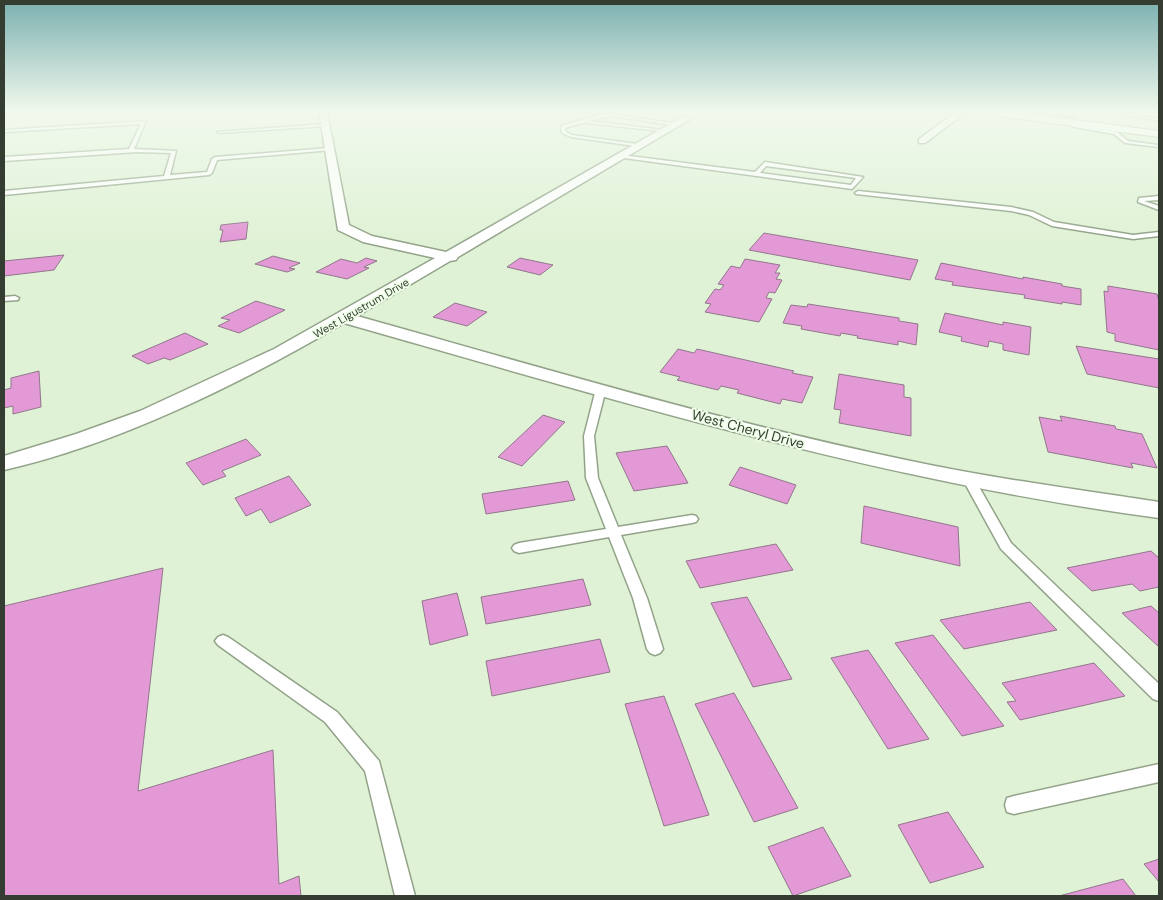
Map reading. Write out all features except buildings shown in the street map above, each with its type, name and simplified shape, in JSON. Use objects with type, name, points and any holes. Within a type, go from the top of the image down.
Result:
[{"type":"street","points":[[330,154],[343,227],[368,239],[451,257]]},
{"type":"street","name":"West Ligustrum Drive","points":[[4,463],[84,439],[147,415],[273,357],[451,257],[624,156]]},
{"type":"street","name":"West Cheryl Drive","points":[[344,318],[737,427],[874,461],[1159,510]]},
{"type":"lane","points":[[4,159],[75,154]]},
{"type":"lane","points":[[166,178],[173,154]]},
{"type":"lane","points":[[4,193],[209,173],[215,160],[260,154]]},
{"type":"lane","points":[[624,156],[756,174],[852,187],[860,177],[765,164],[756,174]]},
{"type":"lane","points":[[858,193],[1024,212],[1052,224],[1134,237],[1159,234]]},
{"type":"lane","points":[[1159,198],[1141,199],[1141,202],[1159,208]]},
{"type":"lane","points":[[4,299],[15,298]]},
{"type":"lane","points":[[601,390],[589,436],[592,478],[640,598],[655,649]]},
{"type":"lane","points":[[968,478],[1006,546],[1159,694]]},
{"type":"lane","points":[[519,548],[692,519]]},
{"type":"lane","points":[[223,641],[331,717],[373,768],[405,896]]},
{"type":"lane","points":[[1014,805],[1159,773]]}]
